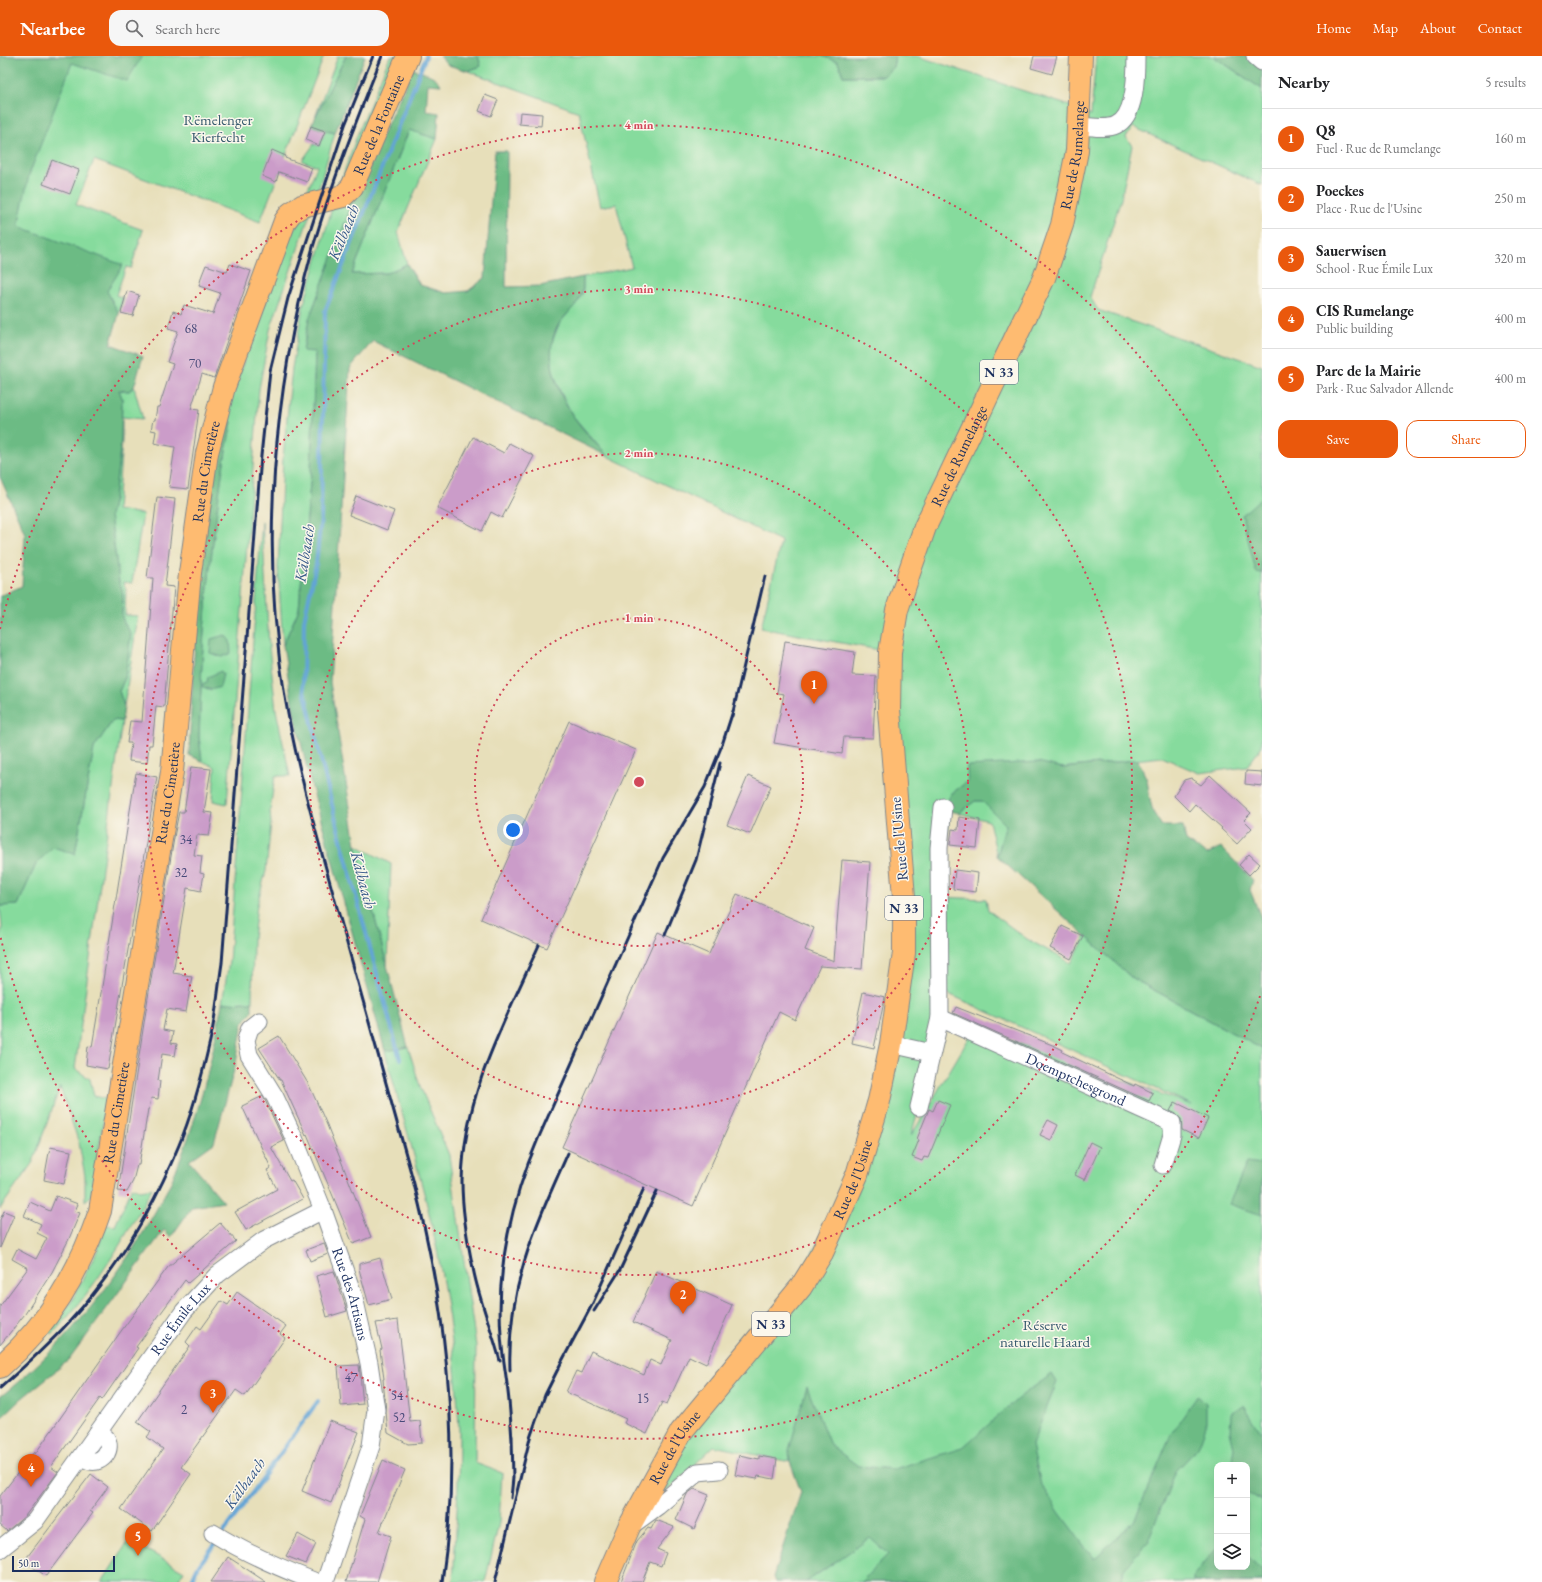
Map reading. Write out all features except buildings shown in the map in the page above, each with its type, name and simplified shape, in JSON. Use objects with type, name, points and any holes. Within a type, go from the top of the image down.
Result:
[{"type":"main road","name":"Rue de la Fontaine","points":[[302,206],[343,196],[352,187],[408,56]]},
{"type":"main road","name":"Rue de Rumelange","points":[[893,771],[889,710],[890,652],[897,610],[908,573],[925,527],[1044,278],[1062,225],[1077,151],[1081,56]]},
{"type":"main road","name":"Rue du Cimetière","points":[[0,1367],[18,1352],[39,1328],[61,1298],[76,1272],[100,1211],[172,772],[190,574],[207,453],[224,387],[273,253],[290,213],[302,206]]},
{"type":"main road","name":"Rue de l'Usine","points":[[605,1582],[629,1527],[680,1432],[801,1287],[822,1253],[857,1176],[879,1101],[891,1044],[904,953],[904,897],[893,771]]},
{"type":"street","points":[[1078,126],[1116,126],[1122,121],[1127,114],[1133,98],[1136,56]]},
{"type":"street","points":[[1255,56],[1262,62]]},
{"type":"street","points":[[919,1107],[940,1018],[939,855],[943,807]]},
{"type":"street","name":"Doemptchesgrond","points":[[940,1018],[1172,1123],[1172,1135],[1163,1165]]},
{"type":"street","name":"Rue des Artisans","points":[[258,1021],[250,1028],[246,1040],[249,1055],[275,1097],[294,1138],[323,1210],[354,1298],[369,1363],[376,1410],[371,1446],[326,1582]]},
{"type":"street","points":[[891,1044],[931,1053]]},
{"type":"street","name":"Rue Émile Lux","points":[[0,1550],[35,1521],[184,1311],[217,1275],[264,1240],[323,1210]]},
{"type":"street","name":"Rue de l'Usine","points":[[629,1527],[658,1506],[698,1472],[719,1470]]},
{"type":"street","points":[[213,1533],[232,1545],[287,1571],[316,1582]]},
{"type":"green space","name":"Rëmelenger Kierfecht","points":[[0,56],[324,56],[260,222],[94,160],[76,205],[143,230],[131,268],[126,267],[116,295],[123,298],[110,345],[19,475],[0,477]]},
{"type":"green space","points":[[0,56],[142,56],[127,81],[72,63],[29,175],[18,226],[123,265],[107,291],[119,314],[110,344],[143,356],[134,387],[129,391],[119,390],[122,398],[121,441],[114,499],[110,515],[119,582],[123,593],[122,618],[131,634],[125,678],[119,691],[124,706],[122,721],[113,720],[94,748],[75,854],[53,847],[36,864],[18,905],[0,906],[0,596],[22,586],[25,534],[0,477]]},
{"type":"green space","points":[[338,56],[346,56],[314,120]]},
{"type":"green space","points":[[346,56],[365,56],[335,133],[311,126]]},
{"type":"green space","points":[[390,56],[398,56],[347,181],[338,189],[358,133]]},
{"type":"green space","points":[[440,56],[478,56],[481,66],[468,71],[448,65]]},
{"type":"green space","name":"Réserve naturelle Haard","points":[[478,56],[822,56],[838,62],[843,76],[884,76],[893,67],[895,56],[917,56],[1067,105],[1091,115],[1096,56],[1213,56],[1262,89],[1262,185],[1133,127],[1126,137],[1132,146],[1121,199],[1090,297],[1098,310],[1262,366],[1262,746],[1247,767],[1199,773],[1162,757],[1061,768],[968,781],[951,794],[939,897],[986,899],[988,910],[1027,939],[1071,963],[1086,936],[1132,978],[1262,1049],[1262,1582],[806,1582],[841,1558],[790,1462],[714,1446],[650,1507],[681,1432],[770,1326],[857,1175],[904,953],[890,652],[761,628],[781,541],[607,456],[573,416],[559,389],[552,367],[551,345],[559,324],[579,300],[583,292],[583,277],[632,267],[616,204],[600,207],[579,112],[468,71],[481,66]],"holes":[[[940,990],[1192,1105],[975,1028],[911,1136],[919,1107]]]},
{"type":"green space","points":[[822,56],[895,56],[893,67],[884,76],[843,76],[838,62]]},
{"type":"green space","points":[[1213,56],[1262,56],[1262,89]]},
{"type":"green space","points":[[413,69],[433,77],[441,85],[428,84],[426,111],[439,113],[437,139],[409,130],[352,274],[387,273],[407,264],[420,285],[446,293],[468,291],[485,278],[495,151],[507,151],[506,287],[540,286],[583,277],[583,289],[578,301],[559,324],[554,335],[551,359],[553,371],[561,395],[567,406],[581,426],[607,456],[373,341],[350,368],[330,682],[356,845],[408,1047],[385,1051],[308,773],[293,708],[283,645],[299,609],[311,472],[315,352],[303,351],[309,319],[359,185]]},
{"type":"green space","points":[[409,130],[437,139],[398,232],[407,264],[387,273],[352,274]]},
{"type":"green space","points":[[325,131],[335,133],[317,194],[305,197],[317,166],[302,161],[314,144],[319,146]]},
{"type":"green space","points":[[355,197],[309,319],[303,350],[315,352],[311,472],[299,609],[283,645],[278,568],[283,458],[292,368],[303,307],[333,205]]},
{"type":"green space","points":[[311,211],[270,330],[259,389],[227,804],[213,801],[215,767],[202,761],[199,737],[201,686],[211,690],[207,682],[201,685],[204,626],[220,488],[232,422],[225,421],[231,396],[290,235],[305,212]]},
{"type":"green space","points":[[134,387],[143,419],[122,417],[122,440],[117,510],[143,514],[132,583],[123,582],[126,589],[125,615],[138,616],[124,706],[119,691],[125,678],[131,634],[122,618],[123,593],[119,582],[110,515],[114,499],[121,441],[122,398],[119,390],[129,391]]},
{"type":"green space","points":[[225,421],[232,422],[222,474],[210,566],[204,625],[201,685],[207,682],[208,677],[221,671],[223,674],[220,687],[211,690],[201,686],[199,737],[202,761],[189,755],[193,671],[204,545],[216,462]]},
{"type":"green space","points":[[1262,497],[1262,573],[1256,572],[1242,515]]},
{"type":"green space","points":[[262,521],[269,647],[276,710],[290,776],[275,776],[270,810],[271,823],[266,871],[257,905],[253,939],[252,1002],[222,1003],[229,962]]},
{"type":"green space","points":[[225,635],[230,641],[231,653],[222,657],[210,653],[211,639]]},
{"type":"green space","points":[[113,720],[122,721],[75,1069],[90,1079],[94,1096],[107,1099],[91,1196],[85,1201],[85,1176],[79,1143],[60,1087],[33,1162],[0,1209],[0,941],[2,927],[0,906],[18,905],[36,864],[53,847],[75,854],[94,748]]},
{"type":"green space","points":[[1138,760],[1147,780],[1153,812],[1162,826],[1183,826],[1186,841],[1207,854],[1221,847],[1253,880],[1250,890],[1262,920],[1262,1049],[1132,978],[997,856],[1006,825],[982,801],[975,801],[959,813],[950,811],[946,804],[951,794],[968,781],[967,766],[1038,762],[1063,768]]},
{"type":"green space","points":[[975,801],[982,801],[1006,825],[997,856],[989,821],[959,813]]},
{"type":"green space","points":[[356,845],[391,864],[387,965]]},
{"type":"green space","points":[[252,1002],[252,1011],[243,1023],[236,1063],[214,1143],[189,1161],[224,1202],[192,1207],[171,1237],[164,1230],[69,1360],[21,1399],[0,1419],[0,1397],[23,1378],[66,1335],[105,1289],[140,1238],[170,1184],[189,1137],[208,1071],[222,1003]]},
{"type":"green space","points":[[408,1047],[420,1086],[449,1155],[476,1346],[475,1463],[502,1473],[499,1523],[485,1582],[453,1582],[458,1488],[459,1431],[452,1340],[432,1225],[385,1051]]},
{"type":"green space","points":[[1247,1162],[1262,1164],[1262,1215],[1229,1204]]},
{"type":"green space","points":[[132,1187],[140,1190],[152,1188],[119,1246],[95,1283],[52,1334],[50,1331],[71,1302],[97,1251],[106,1225],[115,1226]]},
{"type":"green space","points":[[1052,1374],[1057,1382],[1032,1445],[1041,1485],[1094,1559],[1134,1521],[1171,1434],[1198,1395],[1206,1403],[1206,1426],[1198,1448],[1176,1471],[1147,1543],[1124,1567],[1122,1582],[861,1582],[888,1554],[870,1538],[806,1582],[775,1582],[773,1577],[801,1492],[790,1462],[789,1450],[807,1387],[830,1445],[858,1466],[894,1469],[962,1448],[1021,1396]]},
{"type":"green space","points":[[1244,1406],[1262,1435],[1262,1502],[1250,1495],[1250,1462],[1232,1462],[1234,1448],[1230,1432],[1231,1413]]},
{"type":"green space","points":[[129,1540],[184,1571],[177,1582],[102,1582]]},
{"type":"green space","points":[[1214,1552],[1214,1570],[1250,1570],[1250,1558],[1262,1571],[1262,1582],[1193,1582],[1193,1576]]},
{"type":"waterway","name":"Kälbaach","points":[[400,1059],[337,825],[303,686],[304,621],[316,564],[321,517],[325,311],[426,56]]},
{"type":"waterway","name":"Kälbaach","points":[[222,1535],[318,1401]]},
{"type":"waterway","name":"Kälbaach","points":[[191,1582],[197,1568],[218,1540]]},
{"type":"railway","points":[[0,1388],[36,1356],[70,1321],[87,1302],[118,1260],[145,1215],[169,1169],[189,1120],[197,1094],[212,1032],[222,963],[261,456],[270,371],[288,298],[345,125],[373,56]]},
{"type":"railway","points":[[382,56],[328,199],[313,247],[299,302],[288,358],[280,414],[272,527],[273,584],[277,641],[285,697],[302,778],[413,1180],[435,1279],[448,1380],[451,1430],[451,1481],[448,1532],[442,1582]]},
{"type":"railway","points":[[732,716],[765,576]]},
{"type":"railway","points":[[512,1441],[500,1310],[501,1285],[508,1234],[521,1186],[538,1139],[663,858],[705,787],[722,745],[733,711]]},
{"type":"railway","points":[[665,935],[696,860],[720,763]]},
{"type":"railway","points":[[500,1361],[479,1292],[467,1236],[462,1192],[464,1149],[470,1118],[488,1059],[539,945]]},
{"type":"railway","points":[[510,1370],[510,1340],[518,1284],[534,1232],[568,1153]]},
{"type":"railway","points":[[495,1582],[530,1438],[545,1395],[593,1303],[644,1188]]},
{"type":"railway","points":[[594,1311],[620,1270],[657,1191]]},
{"type":"railway","points":[[511,1498],[513,1478],[512,1436]]},
{"type":"place","name":"Q8","points":[[814,704]]},
{"type":"place","name":"Poeckes","points":[[683,1314]]},
{"type":"place","name":"Sauerwisen","points":[[213,1413]]},
{"type":"place","name":"CIS Rumelange","points":[[31,1487]]},
{"type":"place","name":"Parc de la Mairie","points":[[138,1556]]}]
